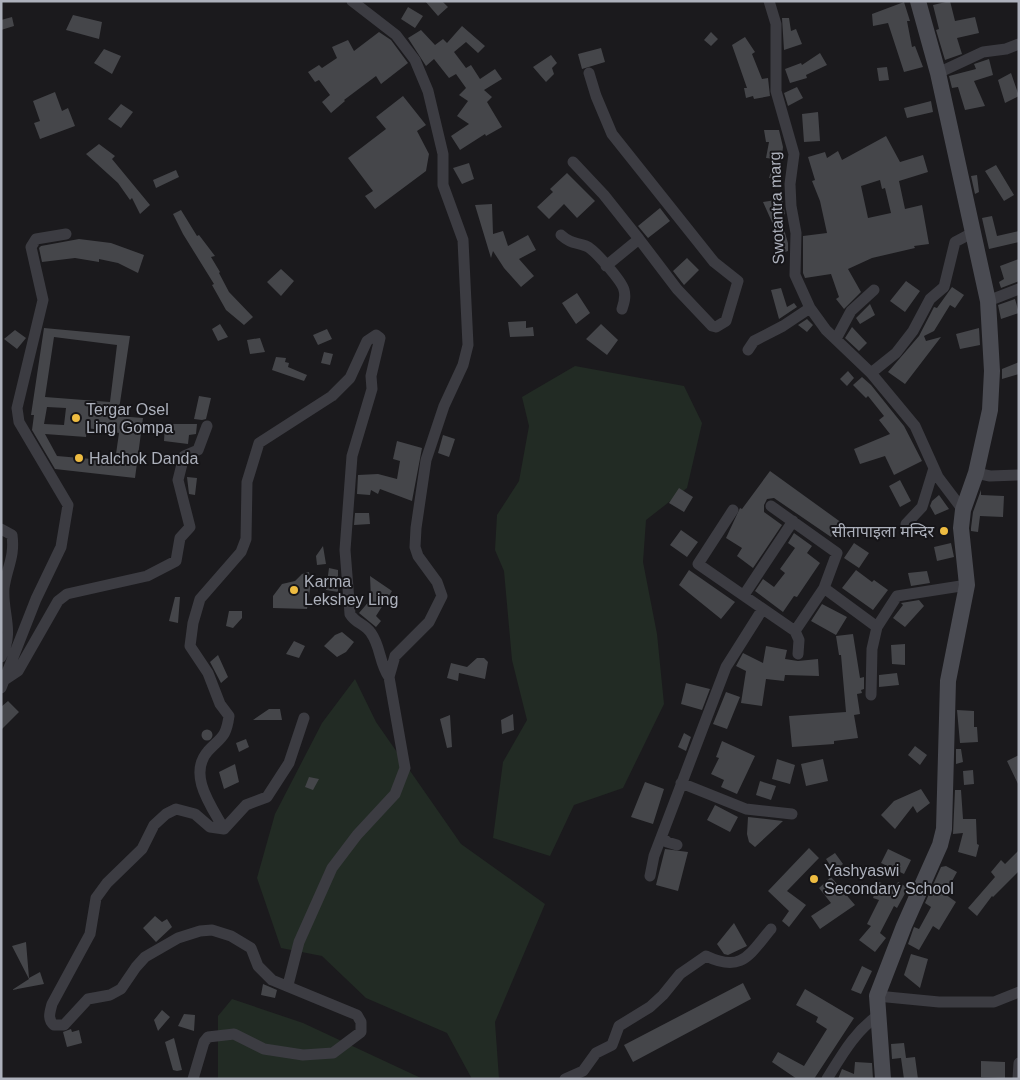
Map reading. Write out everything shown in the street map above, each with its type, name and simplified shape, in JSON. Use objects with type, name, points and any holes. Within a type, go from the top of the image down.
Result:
[{"type":"main road","points":[[883,1079],[880,1014],[877,996],[904,926],[940,845],[944,829],[948,681],[967,585],[961,528],[963,510],[976,473],[990,402],[992,372],[988,301],[938,73],[918,1]]},
{"type":"street","points":[[352,1],[396,35],[415,60],[428,91],[443,154],[443,185],[463,240],[465,254],[466,334],[468,345],[463,365],[444,406],[426,460],[416,528],[418,556],[437,582],[442,596],[430,622],[396,656],[389,677]]},
{"type":"street","name":"Swotantra marg","points":[[770,1],[776,24],[776,92],[794,154],[790,184],[791,206],[796,232],[795,275],[810,308],[836,339],[871,373],[915,426],[934,468],[963,510]]},
{"type":"street","points":[[938,73],[983,52],[1006,49],[1019,44]]},
{"type":"street","points":[[572,162],[604,195],[677,289],[712,326],[719,326],[726,321],[738,281],[714,262],[612,134],[596,96],[589,73]]},
{"type":"street","points":[[871,373],[896,353],[913,331],[930,299],[944,287],[955,242],[972,233]]},
{"type":"street","points":[[4,683],[36,600],[61,547],[68,505],[19,422],[17,408],[43,300],[31,247],[36,239],[66,234]]},
{"type":"street","points":[[561,235],[570,243],[587,246],[606,266],[624,289],[625,300],[622,310]]},
{"type":"street","points":[[606,266],[639,239]]},
{"type":"street","points":[[988,301],[1019,289]]},
{"type":"street","points":[[836,339],[851,311],[874,290]]},
{"type":"street","points":[[748,350],[754,341],[783,326],[810,308]]},
{"type":"street","points":[[224,829],[199,776],[205,756],[225,734],[229,716],[220,704],[208,673],[190,646],[193,623],[200,599],[240,552],[246,539],[247,482],[260,443],[332,396],[350,378],[366,341],[376,335],[380,338],[371,376],[372,389],[352,456],[345,550],[350,614],[354,620],[369,630],[378,645],[381,666],[389,677],[405,768],[395,794],[357,835],[332,868],[299,942],[288,985]]},
{"type":"street","points":[[4,683],[18,671],[58,601],[67,594],[147,576],[176,560],[180,538],[190,527],[178,480],[184,456],[198,450],[207,426]]},
{"type":"street","points":[[906,524],[922,507],[934,468]]},
{"type":"street","points":[[976,473],[990,476],[1019,476]]},
{"type":"street","points":[[771,506],[837,553],[824,588],[795,631]]},
{"type":"street","points":[[733,510],[698,564],[795,631],[799,640],[798,654]]},
{"type":"street","points":[[744,595],[793,521]]},
{"type":"street","points":[[1,529],[12,535],[14,550],[4,589],[9,623],[8,639],[1,657]]},
{"type":"street","points":[[871,695],[872,649],[877,627],[897,596],[967,585]]},
{"type":"street","points":[[824,588],[877,627]]},
{"type":"street","points":[[650,876],[654,856],[726,667],[762,610]]},
{"type":"street","points":[[224,829],[246,805],[267,796],[289,763],[304,718]]},
{"type":"street","points":[[681,783],[746,809],[792,814]]},
{"type":"street","points":[[204,1079],[194,1074],[204,1042],[208,1037],[234,1034],[264,1049],[303,1055],[334,1053],[361,1032],[362,1022],[357,1015],[272,980],[258,966],[251,948],[231,936],[212,930],[200,930],[178,938],[145,958],[136,967],[121,989],[110,995],[88,999],[64,1025],[54,1025],[50,1022],[49,1015],[52,1004],[90,934],[96,898],[106,883],[142,849],[154,825],[166,814],[176,809],[195,814],[210,827],[224,829]]},
{"type":"street","points":[[662,837],[667,842],[678,845]]},
{"type":"street","points":[[566,1079],[583,1071],[596,1053],[612,1045],[620,1026],[650,1007],[663,995],[680,974],[706,956],[718,962],[734,964],[743,962],[770,929]]},
{"type":"street","points":[[877,996],[939,1002],[994,1002],[1019,992]]},
{"type":"street","points":[[827,1079],[853,1037],[865,1024],[880,1014]]},
{"type":"street","points":[[1018,1079],[1019,1063]]},
{"type":"shaded area","points":[[575,366],[684,386],[702,423],[687,488],[646,520],[643,562],[657,634],[664,704],[623,788],[574,805],[550,856],[493,838],[503,762],[527,720],[512,660],[504,571],[495,550],[497,515],[519,481],[529,426],[522,397]]},
{"type":"shaded area","points":[[355,679],[376,722],[461,844],[545,904],[495,1022],[499,1079],[472,1079],[447,1033],[366,998],[322,956],[281,948],[257,878],[275,814],[322,723]]},
{"type":"shaded area","points":[[232,999],[303,1023],[423,1079],[218,1079],[218,1016]]},
{"type":"building","points":[[425,1],[442,1],[448,7],[438,16]]},
{"type":"building","points":[[950,1],[955,21],[975,17],[979,33],[957,38],[962,54],[945,60],[936,30],[939,29],[933,5]]},
{"type":"building","points":[[904,2],[910,21],[907,21],[912,47],[915,46],[923,67],[904,72],[888,23],[873,26],[872,14]]},
{"type":"building","points":[[408,7],[423,16],[415,28],[401,19]]},
{"type":"building","points":[[73,15],[102,22],[99,39],[66,30]]},
{"type":"building","points":[[12,17],[14,26],[1,30],[1,20]]},
{"type":"building","points":[[782,18],[789,18],[791,31],[796,29],[802,44],[784,50]]},
{"type":"building","points":[[462,26],[485,46],[478,53],[466,42],[454,52],[466,68],[471,65],[480,79],[495,69],[502,79],[484,90],[492,97],[487,102],[502,127],[486,136],[485,134],[460,150],[451,136],[469,124],[457,116],[468,101],[459,95],[466,88],[456,74],[449,78],[434,59],[426,66],[408,38],[421,30],[435,45],[443,39],[447,43]]},
{"type":"building","points":[[379,32],[391,40],[408,63],[381,84],[376,76],[344,100],[331,113],[322,102],[330,95],[319,80],[315,82],[308,72],[319,65],[322,68],[337,58],[332,47],[348,40],[354,51]]},
{"type":"building","points":[[711,32],[718,39],[711,46],[704,40]]},
{"type":"building","points":[[745,37],[755,52],[752,54],[762,79],[768,78],[770,96],[754,99],[753,96],[746,98],[744,88],[747,88],[732,45]]},
{"type":"building","points":[[601,48],[605,62],[582,69],[578,54]]},
{"type":"building","points":[[104,49],[121,56],[112,74],[94,63]]},
{"type":"building","points":[[820,53],[827,65],[806,75],[807,78],[790,83],[785,69],[801,63],[802,65]]},
{"type":"building","points":[[551,55],[557,63],[552,68],[554,74],[546,82],[533,67]]},
{"type":"building","points":[[989,59],[993,75],[974,81],[985,106],[965,110],[958,87],[952,88],[949,76],[976,69],[974,64]]},
{"type":"building","points":[[887,67],[889,80],[879,81],[877,68]]},
{"type":"building","points":[[1011,73],[1019,96],[1005,103],[998,80]]},
{"type":"building","points":[[797,87],[803,98],[788,106],[784,93]]},
{"type":"building","points":[[55,92],[62,111],[68,108],[75,126],[40,139],[34,123],[40,121],[33,101]]},
{"type":"building","points":[[403,96],[426,125],[417,131],[429,154],[426,171],[375,209],[365,196],[373,191],[348,158],[386,129],[376,117]]},
{"type":"building","points":[[931,101],[933,112],[907,118],[904,108]]},
{"type":"building","points":[[121,104],[133,112],[121,128],[108,119]]},
{"type":"building","points":[[818,112],[820,141],[804,142],[802,114]]},
{"type":"building","points":[[764,130],[779,130],[783,147],[779,179],[769,178],[775,159],[766,158],[769,142],[766,142]]},
{"type":"building","points":[[886,136],[900,162],[923,155],[928,172],[899,181],[905,209],[922,205],[929,244],[914,246],[915,248],[872,258],[848,269],[861,292],[844,309],[836,299],[839,297],[831,274],[805,278],[803,273],[803,236],[827,233],[820,201],[812,181],[815,180],[808,157],[825,152],[827,158],[838,151],[842,160]],"holes":[[[880,180],[882,189],[885,188],[891,213],[868,218],[861,186]]]},
{"type":"building","points":[[99,144],[115,156],[112,159],[150,205],[140,214],[132,198],[130,200],[118,183],[86,154]]},
{"type":"building","points":[[469,163],[474,179],[462,184],[453,168]]},
{"type":"building","points":[[996,165],[1014,195],[1004,201],[985,171]]},
{"type":"building","points":[[176,170],[179,177],[156,188],[153,180]]},
{"type":"building","points":[[567,173],[595,201],[577,218],[564,204],[549,219],[537,207],[553,192],[550,189]]},
{"type":"building","points":[[977,175],[979,192],[975,194],[971,176]]},
{"type":"building","points":[[782,199],[785,214],[780,216],[788,243],[788,251],[785,252],[782,245],[777,246],[773,232],[776,231],[763,202]]},
{"type":"building","points":[[492,204],[493,234],[503,231],[508,246],[528,235],[536,250],[519,259],[534,276],[521,287],[504,268],[493,251],[491,258],[475,205]]},
{"type":"building","points":[[660,208],[670,221],[648,238],[638,226]]},
{"type":"building","points":[[181,210],[197,236],[199,235],[215,256],[211,257],[229,292],[253,317],[244,325],[226,310],[212,285],[214,284],[183,234],[173,214]]},
{"type":"building","points":[[992,216],[997,236],[1019,231],[1019,242],[989,249],[982,218]]},
{"type":"building","points":[[79,239],[111,243],[144,255],[138,273],[118,263],[99,259],[99,262],[75,258],[42,262],[39,248],[41,246]]},
{"type":"building","points":[[687,258],[699,270],[684,285],[673,271]]},
{"type":"building","points":[[1019,259],[1019,281],[1001,288],[999,282],[1004,279],[1000,266]]},
{"type":"building","points":[[281,269],[294,281],[281,296],[267,282]]},
{"type":"building","points":[[906,281],[920,291],[905,312],[890,301]]},
{"type":"building","points":[[952,287],[964,295],[955,308],[950,305],[934,331],[924,336],[926,341],[941,337],[905,384],[888,372],[919,336],[934,307],[937,308]]},
{"type":"building","points":[[781,288],[787,307],[794,303],[797,307],[779,319],[771,290]]},
{"type":"building","points":[[577,293],[590,313],[576,324],[562,303]]},
{"type":"building","points":[[1015,299],[1019,313],[1001,319],[998,305]]},
{"type":"building","points":[[870,304],[875,315],[860,324],[856,318]]},
{"type":"building","points":[[807,319],[813,325],[807,332],[798,325]]},
{"type":"building","points":[[526,321],[526,328],[533,327],[534,336],[510,337],[508,322]]},
{"type":"building","points":[[220,324],[228,337],[218,341],[212,329]]},
{"type":"building","points":[[601,324],[618,340],[607,355],[586,339]]},
{"type":"building","points":[[852,327],[867,343],[859,351],[845,338]]},
{"type":"building","points":[[44,328],[130,336],[118,416],[143,418],[135,478],[55,469],[32,430],[34,415],[31,415]],"holes":[[[54,337],[117,345],[110,402],[45,397]],[[47,407],[66,408],[64,425],[44,424]],[[87,428],[119,433],[115,461],[57,456],[45,434],[86,437]]]},
{"type":"building","points":[[979,328],[980,345],[960,349],[956,334]]},
{"type":"building","points":[[327,329],[332,339],[318,345],[313,335]]},
{"type":"building","points":[[15,330],[26,338],[17,349],[4,339]]},
{"type":"building","points":[[260,338],[265,352],[250,354],[247,340]]},
{"type":"building","points":[[324,352],[333,354],[330,365],[321,363]]},
{"type":"building","points":[[276,357],[286,358],[285,362],[289,363],[288,367],[307,375],[304,381],[272,370]]},
{"type":"building","points":[[1019,362],[1019,374],[1002,379],[1002,369]]},
{"type":"building","points":[[848,371],[854,378],[847,386],[840,379]]},
{"type":"building","points":[[862,377],[871,385],[904,426],[922,461],[894,475],[885,456],[860,464],[854,449],[890,434],[879,420],[884,416],[868,396],[866,398],[853,385]]},
{"type":"building","points":[[199,396],[211,398],[206,419],[202,420],[194,419]]},
{"type":"building","points":[[165,424],[197,424],[196,434],[189,435],[188,444],[164,441]]},
{"type":"building","points":[[443,435],[455,439],[449,457],[438,453]]},
{"type":"building","points":[[397,441],[422,448],[412,501],[380,489],[378,494],[371,490],[370,495],[357,494],[358,475],[378,474],[397,479],[400,461],[393,459]]},
{"type":"building","points":[[770,471],[842,523],[831,537],[774,498],[767,499],[764,505],[764,512],[782,525],[753,568],[737,556],[742,548],[726,538],[740,508],[742,509]]},
{"type":"building","points":[[187,477],[197,478],[195,495],[189,494]]},
{"type":"building","points":[[900,480],[911,501],[900,507],[889,486]]},
{"type":"building","points":[[679,488],[693,497],[684,512],[669,503]]},
{"type":"building","points":[[981,490],[981,495],[1004,496],[1003,517],[980,516],[978,532],[971,531],[973,512]]},
{"type":"building","points":[[939,495],[949,509],[935,515],[930,506],[932,501]]},
{"type":"building","points":[[355,513],[369,513],[370,524],[354,525]]},
{"type":"building","points":[[681,530],[698,542],[687,557],[670,545]]},
{"type":"building","points":[[794,533],[812,546],[807,553],[820,563],[797,597],[794,596],[783,612],[755,591],[763,579],[774,587],[785,573],[780,569],[795,548],[788,543]]},
{"type":"building","points":[[854,543],[869,553],[859,568],[844,558]]},
{"type":"building","points":[[951,543],[954,557],[937,561],[934,547]]},
{"type":"building","points":[[323,546],[326,564],[317,565],[316,556]]},
{"type":"building","points":[[329,568],[338,570],[338,592],[326,590]]},
{"type":"building","points":[[689,570],[735,602],[721,619],[679,585]]},
{"type":"building","points":[[856,570],[872,582],[874,580],[888,590],[873,610],[842,588]]},
{"type":"building","points":[[927,571],[930,583],[911,586],[908,573]]},
{"type":"building","name":"Karma Lekshey Ling","points":[[309,572],[311,583],[307,609],[273,608],[273,596],[282,584],[295,581],[302,574]]},
{"type":"building","points":[[370,576],[392,591],[376,616],[381,621],[376,627],[359,613],[371,599]]},
{"type":"building","points":[[175,597],[180,597],[178,623],[169,621]]},
{"type":"building","points":[[919,600],[924,606],[905,627],[893,618],[903,605],[901,603]]},
{"type":"building","points":[[822,604],[847,617],[836,635],[811,621]]},
{"type":"building","points":[[229,611],[242,611],[242,618],[233,628],[226,626]]},
{"type":"building","points":[[342,632],[354,642],[346,652],[337,657],[324,646],[335,635]]},
{"type":"building","points":[[853,634],[860,678],[864,677],[864,689],[861,690],[862,693],[857,694],[860,714],[854,715],[858,738],[834,741],[834,744],[792,747],[789,716],[846,712],[841,655],[839,655],[836,636]]},
{"type":"building","points":[[294,641],[305,646],[299,658],[286,654]]},
{"type":"building","points":[[905,644],[905,665],[892,664],[891,645]]},
{"type":"building","points":[[766,646],[787,650],[785,659],[798,661],[818,659],[819,676],[785,675],[784,681],[766,679],[762,706],[741,703],[746,671],[736,666],[743,653],[763,663]]},
{"type":"building","points":[[218,655],[228,677],[221,683],[210,662]]},
{"type":"building","points":[[477,658],[484,658],[488,662],[485,679],[459,673],[458,681],[447,678],[451,663],[467,667]]},
{"type":"building","points":[[897,673],[899,685],[879,687],[879,675]]},
{"type":"building","points":[[686,683],[710,689],[702,710],[681,704]]},
{"type":"building","points":[[726,692],[740,697],[727,729],[713,724]]},
{"type":"building","points":[[8,701],[19,712],[1,730],[1,707]]},
{"type":"building","points":[[269,709],[280,709],[282,720],[253,720]]},
{"type":"building","points":[[957,710],[974,711],[974,727],[977,727],[978,742],[960,743]]},
{"type":"building","points":[[513,714],[514,730],[502,734],[501,720]]},
{"type":"building","points":[[450,715],[452,747],[447,748],[440,719]]},
{"type":"building","points":[[207,729],[213,735],[207,741],[201,735]]},
{"type":"building","points":[[684,733],[691,737],[686,751],[678,747]]},
{"type":"building","points":[[246,739],[249,747],[239,752],[236,743]]},
{"type":"building","points":[[722,741],[755,756],[737,794],[721,787],[724,780],[711,774],[719,758],[716,757]]},
{"type":"building","points":[[915,746],[927,755],[920,765],[908,755]]},
{"type":"building","points":[[956,749],[961,749],[963,762],[956,764]]},
{"type":"building","points":[[1019,755],[1019,786],[1007,761]]},
{"type":"building","points":[[777,759],[795,765],[790,784],[772,779]]},
{"type":"building","points":[[823,759],[828,781],[806,786],[801,764]]},
{"type":"building","points":[[235,764],[239,782],[224,789],[219,772]]},
{"type":"building","points":[[973,770],[974,784],[964,785],[963,771]]},
{"type":"building","points":[[309,777],[319,779],[313,790],[305,787]]},
{"type":"building","points":[[760,781],[776,786],[771,800],[756,795]]},
{"type":"building","points":[[645,782],[664,789],[653,824],[631,817]]},
{"type":"building","points":[[921,789],[930,803],[917,813],[913,806],[895,829],[881,815],[894,801]]},
{"type":"building","points":[[955,790],[961,790],[963,819],[976,819],[977,844],[979,845],[976,857],[958,852],[963,833],[953,834]]},
{"type":"building","points":[[715,805],[738,817],[730,832],[707,820]]},
{"type":"building","points":[[748,817],[783,821],[755,847],[749,842],[747,834]]},
{"type":"building","points":[[809,848],[819,858],[787,891],[806,905],[789,927],[782,921],[789,911],[768,891]]},
{"type":"building","points":[[665,849],[688,852],[678,891],[656,885]]},
{"type":"building","points":[[888,849],[911,860],[904,874],[881,863]]},
{"type":"building","points":[[1019,850],[1019,871],[992,896],[977,916],[968,908],[995,877],[991,872],[1001,860],[1005,864]]},
{"type":"building","points":[[835,853],[843,864],[834,871],[826,859]]},
{"type":"building","points":[[946,866],[957,872],[945,894],[956,902],[939,930],[933,926],[919,950],[908,944],[914,927],[919,929],[931,907],[925,903],[941,867]]},
{"type":"building","points":[[831,877],[855,905],[820,929],[811,916],[831,903],[819,888]]},
{"type":"building","points":[[879,882],[895,888],[898,882],[908,888],[897,908],[894,906],[880,933],[886,938],[875,952],[859,940],[871,926],[867,924],[879,900],[873,898]]},
{"type":"building","points":[[155,916],[162,922],[167,919],[172,927],[156,942],[143,928]]},
{"type":"building","points":[[734,923],[747,946],[728,955],[724,954],[717,944]]},
{"type":"building","points":[[26,942],[29,978],[40,972],[44,984],[12,990],[29,979],[12,946]]},
{"type":"building","points":[[911,954],[928,959],[920,988],[904,975]]},
{"type":"building","points":[[862,966],[872,971],[861,994],[851,990]]},
{"type":"building","points":[[743,983],[751,999],[633,1062],[624,1045]]},
{"type":"building","points":[[263,984],[277,990],[275,998],[261,995]]},
{"type":"building","points":[[805,989],[854,1018],[814,1079],[797,1079],[772,1062],[778,1052],[804,1066],[827,1029],[816,1022],[818,1017],[796,1005]]},
{"type":"building","points":[[162,1010],[170,1017],[158,1031],[154,1020]]},
{"type":"building","points":[[184,1014],[195,1015],[194,1031],[178,1026]]},
{"type":"building","points":[[71,1029],[72,1032],[79,1030],[82,1043],[67,1047],[63,1032]]},
{"type":"building","points":[[174,1038],[182,1070],[177,1071],[173,1070],[165,1042]]},
{"type":"building","points":[[904,1043],[906,1058],[915,1057],[918,1079],[904,1079],[901,1058],[892,1059],[891,1044]]},
{"type":"building","points":[[981,1061],[1005,1062],[1005,1078],[981,1077]]},
{"type":"building","points":[[855,1062],[872,1063],[873,1079],[838,1079],[842,1069],[854,1074]]},
{"type":"place","name":"Tergar Osel Ling Gompa","points":[[76,418]]},
{"type":"place","name":"Halchok Danda","points":[[79,458]]},
{"type":"place","name":"सीतापाइला मन्दिर","points":[[944,531]]},
{"type":"place","name":"Karma Lekshey Ling","points":[[294,590]]},
{"type":"place","name":"Yashyaswi Secondary School","points":[[814,879]]}]
